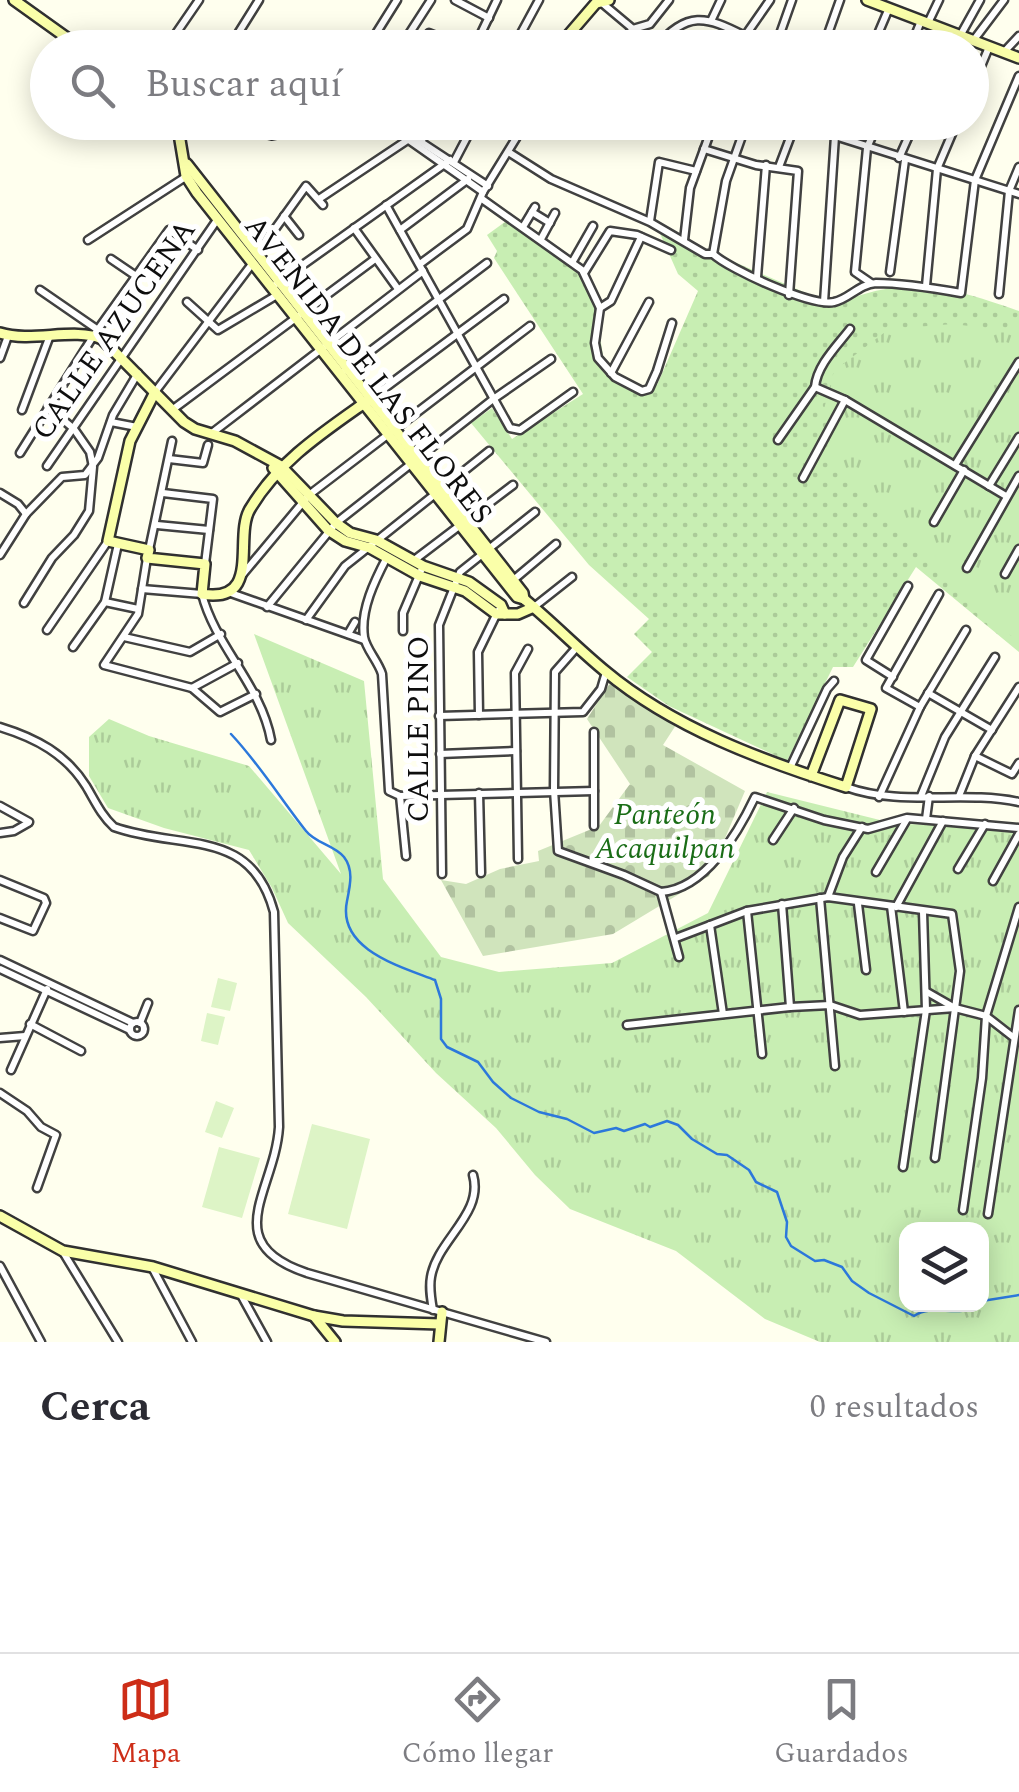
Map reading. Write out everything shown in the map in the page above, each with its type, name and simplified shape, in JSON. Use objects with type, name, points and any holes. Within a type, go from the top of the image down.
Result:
[{"type":"main road","points":[[14,0],[55,30]]},
{"type":"main road","points":[[867,0],[944,30]]},
{"type":"main road","points":[[573,30],[596,3],[606,2]]},
{"type":"main road","points":[[989,47],[1019,58]]},
{"type":"main road","points":[[181,140],[189,174]]},
{"type":"main road","name":"AVENIDA DE LAS FLORES","points":[[189,174],[218,220],[258,253],[276,289]]},
{"type":"main road","name":"AVENIDA DE LAS FLORES","points":[[189,174],[232,230],[250,262],[299,317],[524,599],[606,672],[667,713],[790,768],[846,788]]},
{"type":"main road","points":[[4,335],[49,338],[96,332],[172,410],[210,440],[235,442],[268,460],[332,526],[419,568]]},
{"type":"main road","points":[[155,392],[130,441],[117,489],[113,542],[148,554],[206,564],[202,594],[219,596],[228,592],[243,574],[247,513],[278,468],[366,401]]},
{"type":"main road","points":[[373,544],[387,557],[456,582],[501,611],[518,614],[534,608]]},
{"type":"main road","points":[[811,776],[840,700],[871,709],[846,788]]},
{"type":"main road","points":[[0,1216],[62,1251],[153,1268],[314,1316],[343,1321],[440,1324]]},
{"type":"main road","points":[[438,1311],[440,1342]]},
{"type":"main road","points":[[314,1316],[334,1342]]},
{"type":"street","points":[[178,30],[198,0]]},
{"type":"street","points":[[240,30],[259,0]]},
{"type":"street","points":[[379,30],[398,0]]},
{"type":"street","points":[[412,30],[431,0]]},
{"type":"street","points":[[455,0],[489,18]]},
{"type":"street","points":[[482,30],[497,0]]},
{"type":"street","points":[[523,30],[539,0]]},
{"type":"street","points":[[606,2],[632,29],[650,24],[669,0]]},
{"type":"street","points":[[712,19],[721,0]]},
{"type":"street","points":[[749,30],[770,0]]},
{"type":"street","points":[[781,30],[792,0]]},
{"type":"street","points":[[829,30],[840,0]]},
{"type":"street","points":[[881,30],[902,0]]},
{"type":"street","points":[[920,30],[939,0]]},
{"type":"street","points":[[960,30],[980,0]]},
{"type":"street","points":[[981,30],[1004,0]]},
{"type":"street","points":[[677,30],[687,22],[712,19],[733,30]]},
{"type":"street","points":[[1004,52],[1019,36]]},
{"type":"street","points":[[870,140],[854,272],[872,283],[961,292],[975,180],[1019,76]]},
{"type":"street","points":[[155,392],[306,186],[321,202],[403,140]]},
{"type":"street","points":[[412,140],[449,162]]},
{"type":"street","points":[[415,140],[470,178],[523,227],[573,261],[584,274],[600,308],[595,343],[598,358],[625,384],[642,391],[648,389],[658,371],[672,323]]},
{"type":"street","points":[[187,302],[218,330],[386,204],[449,162],[463,140]]},
{"type":"street","points":[[169,459],[204,463],[210,440],[467,229],[472,212],[517,140]]},
{"type":"street","points":[[684,240],[690,188],[708,140]]},
{"type":"street","points":[[713,254],[726,182],[740,140]]},
{"type":"street","points":[[779,167],[789,140]]},
{"type":"street","points":[[824,302],[835,140]]},
{"type":"street","points":[[846,140],[1019,194]]},
{"type":"street","points":[[890,272],[902,159],[908,140]]},
{"type":"street","points":[[926,286],[938,169],[950,140]]},
{"type":"street","points":[[704,150],[798,171],[789,295]]},
{"type":"street","points":[[510,153],[550,180],[650,222],[789,295],[832,303],[872,283]]},
{"type":"street","points":[[650,222],[659,162],[696,172]]},
{"type":"street","points":[[757,276],[766,165]]},
{"type":"street","points":[[998,294],[1008,191],[1019,167]]},
{"type":"street","points":[[88,240],[189,174]]},
{"type":"street","points":[[400,230],[470,178]]},
{"type":"street","points":[[386,204],[510,428],[520,430],[573,392]]},
{"type":"street","points":[[523,227],[533,210],[550,223]]},
{"type":"street","points":[[540,240],[554,213]]},
{"type":"street","points":[[284,216],[299,235]]},
{"type":"street","name":"CALLE AZUCENA","points":[[47,466],[218,220]]},
{"type":"street","points":[[573,261],[592,226]]},
{"type":"street","points":[[354,228],[398,289]]},
{"type":"street","points":[[20,453],[96,332],[170,230],[198,250]]},
{"type":"street","points":[[584,274],[606,232],[642,237],[671,250]]},
{"type":"street","points":[[600,308],[611,300],[642,237]]},
{"type":"street","points":[[111,259],[136,276]]},
{"type":"street","points":[[172,410],[375,260]]},
{"type":"street","points":[[343,372],[487,263]]},
{"type":"street","points":[[40,290],[96,332]]},
{"type":"street","points":[[366,401],[457,330],[504,299]]},
{"type":"street","points":[[611,373],[649,302]]},
{"type":"street","points":[[243,574],[305,498],[530,326]]},
{"type":"street","points":[[778,440],[815,386],[826,360],[850,329]]},
{"type":"street","points":[[0,358],[4,335]]},
{"type":"street","points":[[22,410],[49,338]]},
{"type":"street","points":[[267,607],[332,526],[492,400],[552,359]]},
{"type":"street","points":[[955,466],[1019,362]]},
{"type":"street","name":"CALLE AZUCENA","points":[[0,555],[26,514],[62,478],[85,475],[92,467],[138,372]]},
{"type":"street","points":[[815,386],[1006,496]]},
{"type":"street","points":[[802,478],[845,400]]},
{"type":"street","points":[[24,603],[52,558],[74,535],[89,511],[92,467],[86,442],[48,408]]},
{"type":"street","points":[[111,422],[137,427]]},
{"type":"street","points":[[989,486],[1019,437]]},
{"type":"street","points":[[172,441],[138,609],[104,665],[192,688],[220,712],[256,694]]},
{"type":"street","points":[[306,620],[345,566],[490,451]]},
{"type":"street","points":[[934,522],[964,470]]},
{"type":"street","points":[[968,568],[1019,476]]},
{"type":"street","points":[[404,631],[403,613],[419,568],[461,522],[513,486]]},
{"type":"street","points":[[164,492],[212,499],[206,564]]},
{"type":"street","points":[[0,493],[26,514]]},
{"type":"street","points":[[456,582],[535,512]]},
{"type":"street","points":[[157,524],[209,530]]},
{"type":"street","points":[[74,647],[105,602],[113,542]]},
{"type":"street","points":[[46,630],[113,542]]},
{"type":"street","points":[[510,583],[556,544]]},
{"type":"street","points":[[1005,574],[1019,549]]},
{"type":"street","points":[[364,640],[368,600],[387,557]]},
{"type":"street","points":[[534,608],[572,578]]},
{"type":"street","name":"CALLE PINO","points":[[442,874],[438,634],[456,582]]},
{"type":"street","points":[[893,678],[866,660],[908,586]]},
{"type":"street","points":[[142,589],[202,594],[266,714],[271,740]]},
{"type":"street","points":[[228,592],[364,640],[378,660],[382,674],[389,792],[400,796],[594,790]]},
{"type":"street","points":[[920,708],[886,688],[939,594]]},
{"type":"street","points":[[105,602],[138,609]]},
{"type":"street","points":[[479,715],[478,652],[501,611]]},
{"type":"street","points":[[348,634],[355,622]]},
{"type":"street","points":[[879,798],[920,708],[966,630]]},
{"type":"street","points":[[124,637],[190,652],[221,634]]},
{"type":"street","points":[[578,646],[555,672],[554,790],[556,842],[562,855],[624,874],[661,892],[674,891],[699,875],[729,842],[755,796],[824,820],[862,826],[880,826],[907,818],[985,824],[1019,831],[994,881]]},
{"type":"street","points":[[518,860],[515,674],[528,649]]},
{"type":"street","points":[[926,819],[925,796],[932,764],[994,657]]},
{"type":"street","points":[[192,688],[238,663]]},
{"type":"street","points":[[440,716],[584,712],[601,689],[606,672]]},
{"type":"street","points":[[790,768],[834,681]]},
{"type":"street","points":[[960,796],[975,756],[1019,687]]},
{"type":"street","points":[[928,694],[992,730]]},
{"type":"street","points":[[0,727],[44,744],[74,767],[114,826],[234,853],[265,886],[274,912],[279,1126],[276,1151],[258,1212],[259,1240],[265,1251],[283,1265],[546,1342]]},
{"type":"street","points":[[594,732],[594,826]]},
{"type":"street","points":[[440,754],[516,752]]},
{"type":"street","points":[[975,756],[1012,774],[1019,763]]},
{"type":"street","name":"AVENIDA DE LAS FLORES","points":[[846,788],[879,798],[960,796],[1019,802]]},
{"type":"street","points":[[479,793],[481,873]]},
{"type":"street","points":[[400,796],[406,856]]},
{"type":"street","points":[[0,806],[29,822],[14,831],[0,833]]},
{"type":"street","points":[[773,840],[794,808]]},
{"type":"street","points":[[876,872],[907,818]]},
{"type":"street","points":[[904,1012],[894,907],[943,821]]},
{"type":"street","points":[[958,868],[985,824]]},
{"type":"street","points":[[835,1066],[824,898],[842,856],[862,826]]},
{"type":"street","points":[[0,880],[44,898],[46,903],[32,931],[0,918]]},
{"type":"street","points":[[661,892],[679,957]]},
{"type":"street","points":[[676,938],[747,911],[824,898],[950,912],[960,971],[935,1158]]},
{"type":"street","points":[[782,904],[790,1007]]},
{"type":"street","points":[[858,904],[866,970]]},
{"type":"street","points":[[963,1210],[982,1078],[986,1016],[1019,908]]},
{"type":"street","points":[[747,911],[762,1054]]},
{"type":"street","points":[[903,1166],[926,1010],[923,912]]},
{"type":"street","points":[[710,925],[724,1014]]},
{"type":"street","points":[[0,960],[49,987]]},
{"type":"street","points":[[0,969],[134,1025],[148,1003]]},
{"type":"street","points":[[11,1070],[49,987]]},
{"type":"street","points":[[926,991],[955,1008],[986,1016],[1016,1032]]},
{"type":"street","points":[[628,1024],[830,1005],[860,1015],[955,1008]]},
{"type":"street","points":[[988,1214],[1019,1010]]},
{"type":"street","points":[[30,1024],[81,1051]]},
{"type":"street","points":[[0,1038],[25,1036]]},
{"type":"street","points":[[0,1094],[27,1110],[56,1135],[37,1188]]},
{"type":"street","points":[[438,1311],[430,1285],[433,1270],[476,1194],[473,1175]]},
{"type":"street","points":[[62,1251],[118,1342]]},
{"type":"street","points":[[0,1266],[41,1342]]},
{"type":"street","points":[[153,1268],[192,1342]]},
{"type":"street","points":[[239,1292],[265,1341]]},
{"type":"green space","points":[[509,219],[569,260],[594,295],[603,356],[626,387],[657,385],[698,291],[678,274],[658,229],[834,305],[883,289],[927,287],[970,295],[1019,311],[1019,652],[916,567],[853,667],[833,667],[787,761],[669,706],[627,677],[652,652],[634,634],[649,619],[589,565],[471,423],[492,408],[512,439],[583,394],[494,258],[497,251],[487,235]]},
{"type":"green space","points":[[953,324],[1019,332],[1019,643],[834,469],[824,409],[834,371],[889,329]]},
{"type":"green space","points":[[254,634],[364,681],[383,879],[441,957],[499,972],[612,963],[708,913],[767,792],[896,824],[1019,826],[1019,1342],[820,1342],[765,1319],[676,1251],[570,1209],[496,1128],[288,923],[249,850],[164,828],[108,808],[89,776],[89,737],[109,719],[149,736],[249,766],[341,874]]},
{"type":"green space","name":"Panteón Acaquilpan","points":[[610,683],[676,725],[663,745],[745,791],[709,876],[613,934],[483,956],[441,880],[466,884],[500,869],[539,861],[538,851],[599,826],[630,784],[587,719]]},
{"type":"green space","points":[[218,978],[237,983],[230,1011],[211,1007]]},
{"type":"green space","points":[[207,1013],[225,1017],[218,1045],[201,1041]]},
{"type":"green space","points":[[216,1101],[234,1108],[222,1138],[205,1132]]},
{"type":"green space","points":[[312,1124],[370,1139],[347,1229],[288,1214]]},
{"type":"green space","points":[[219,1147],[260,1158],[242,1218],[202,1207]]},
{"type":"waterway","points":[[231,734],[306,831],[347,862],[350,878],[346,918],[351,932],[389,962],[435,980],[441,999],[441,1039],[447,1047],[478,1062],[511,1098],[594,1133],[616,1128],[624,1131],[645,1124],[650,1127],[667,1121],[678,1125],[692,1139],[717,1154],[727,1155],[749,1170],[756,1182],[777,1192],[791,1246],[815,1261],[842,1267],[852,1281],[899,1308]]},
{"type":"waterway","points":[[989,1300],[1019,1295]]},
{"type":"waterway","points":[[906,1312],[914,1316],[922,1312]]}]
